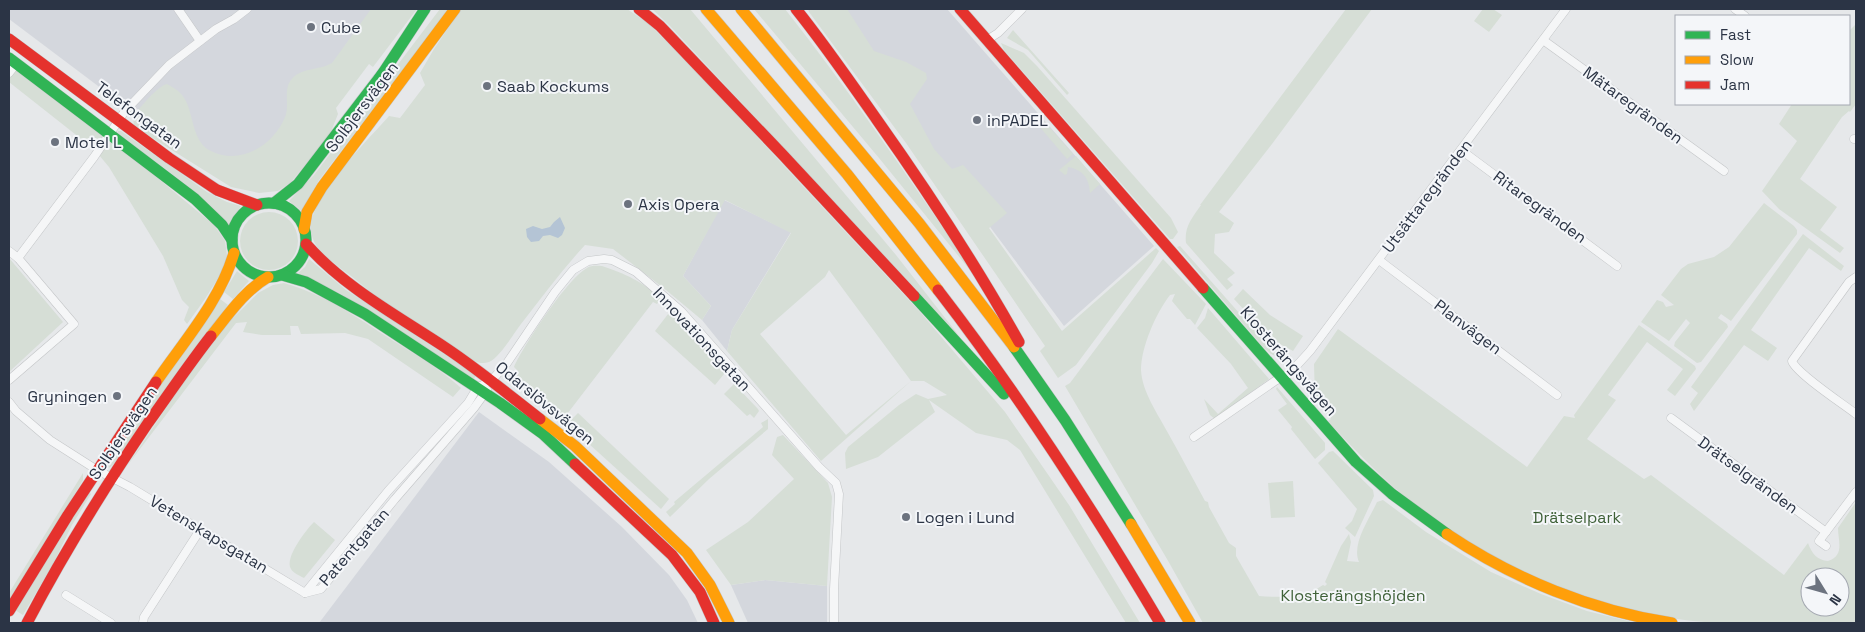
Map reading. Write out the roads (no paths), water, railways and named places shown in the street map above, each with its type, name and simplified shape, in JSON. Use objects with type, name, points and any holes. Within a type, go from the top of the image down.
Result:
[{"type":"main road","points":[[379,79],[425,9]]},
{"type":"main road","name":"Solbjersvägen","points":[[274,203],[298,184],[431,9]]},
{"type":"main road","name":"Solbjersvägen","points":[[304,229],[307,212],[322,187],[455,9]]},
{"type":"main road","points":[[639,9],[660,26],[788,161],[1050,446]]},
{"type":"main road","points":[[706,9],[912,256],[980,346],[1050,446],[1102,526],[1160,623]]},
{"type":"main road","points":[[741,9],[931,238],[1014,348],[1119,504],[1190,623]]},
{"type":"main road","points":[[796,9],[827,50],[969,255],[994,294],[1052,402]]},
{"type":"main road","name":"Klosterängsvägen","points":[[960,9],[1282,378],[1365,470],[1406,506],[1474,552],[1518,575],[1610,611],[1672,623]]},
{"type":"main road","name":"Telefongatan","points":[[9,39],[118,120],[217,190],[257,205]]},
{"type":"main road","name":"Telefongatan","points":[[12,61],[195,199],[222,225],[232,240]]},
{"type":"main road","points":[[274,203],[289,209],[296,214],[304,229],[306,244],[300,259],[289,271],[282,275],[268,277],[256,274],[245,268],[234,253],[232,240],[236,223],[249,209],[257,205],[274,203]]},
{"type":"main road","name":"Odarslövsvägen","points":[[306,244],[320,261],[351,285],[492,380],[575,446],[666,530],[687,553],[712,590],[729,623]]},
{"type":"main road","name":"Solbjersvägen","points":[[9,611],[97,470],[177,350],[216,296],[228,274],[234,253]]},
{"type":"main road","name":"Odarslövsvägen","points":[[282,275],[306,282],[365,314],[543,434],[672,555],[700,592],[714,623]]},
{"type":"main road","name":"Solbjersvägen","points":[[27,623],[49,581],[111,478],[192,360],[224,318],[248,291],[268,277]]},
{"type":"street","points":[[178,9],[200,40]]},
{"type":"street","points":[[18,258],[94,157],[118,120],[160,73],[200,40],[247,9]]},
{"type":"street","points":[[987,40],[998,33],[1022,9]]},
{"type":"street","name":"Utsättaregränden","points":[[1194,437],[1275,381],[1289,374],[1305,357],[1566,9]]},
{"type":"street","name":"Mätaregränden","points":[[1543,40],[1724,171]]},
{"type":"street","points":[[9,73],[12,61]]},
{"type":"street","name":"Ritaregränden","points":[[1461,150],[1618,266]]},
{"type":"street","points":[[9,251],[18,258],[74,324],[9,380]]},
{"type":"street","name":"Innovationsgatan","points":[[481,391],[507,363],[555,292],[573,270],[588,261],[604,259],[612,260],[636,272],[670,300],[716,349],[733,371],[819,467],[836,482],[839,494],[834,623]]},
{"type":"street","name":"Planvägen","points":[[1379,260],[1557,395]]},
{"type":"street","points":[[1856,277],[1849,282],[1792,361],[1794,366],[1808,378],[1856,414]]},
{"type":"street","name":"Patentgatan","points":[[305,593],[388,491],[481,391]]},
{"type":"street","name":"Vetenskapsgatan","points":[[9,402],[16,411],[50,440],[97,470],[130,487],[305,593]]},
{"type":"street","name":"Drätselgränden","points":[[1670,418],[1826,532]]},
{"type":"street","points":[[1826,546],[1820,541],[1856,492]]},
{"type":"street","points":[[143,623],[144,617],[200,530]]},
{"type":"street","points":[[66,595],[111,623]]},
{"type":"water","points":[[560,217],[565,228],[562,235],[558,238],[550,235],[543,236],[539,241],[531,242],[527,237],[526,229],[533,226],[542,229],[550,227]]},
{"type":"place","name":"Cube","points":[[311,27]]},
{"type":"place","name":"Saab Kockums","points":[[487,86]]},
{"type":"place","name":"inPADEL","points":[[977,120]]},
{"type":"place","name":"Motel L","points":[[55,142]]},
{"type":"place","name":"Axis Opera","points":[[628,204]]},
{"type":"place","name":"Gryningen","points":[[117,396]]},
{"type":"place","name":"Logen i Lund","points":[[906,517]]},
{"type":"park label","name":"Drätselpark","points":[[1577,517]]},
{"type":"park label","name":"Klosterängshöjden","points":[[1353,595]]}]
